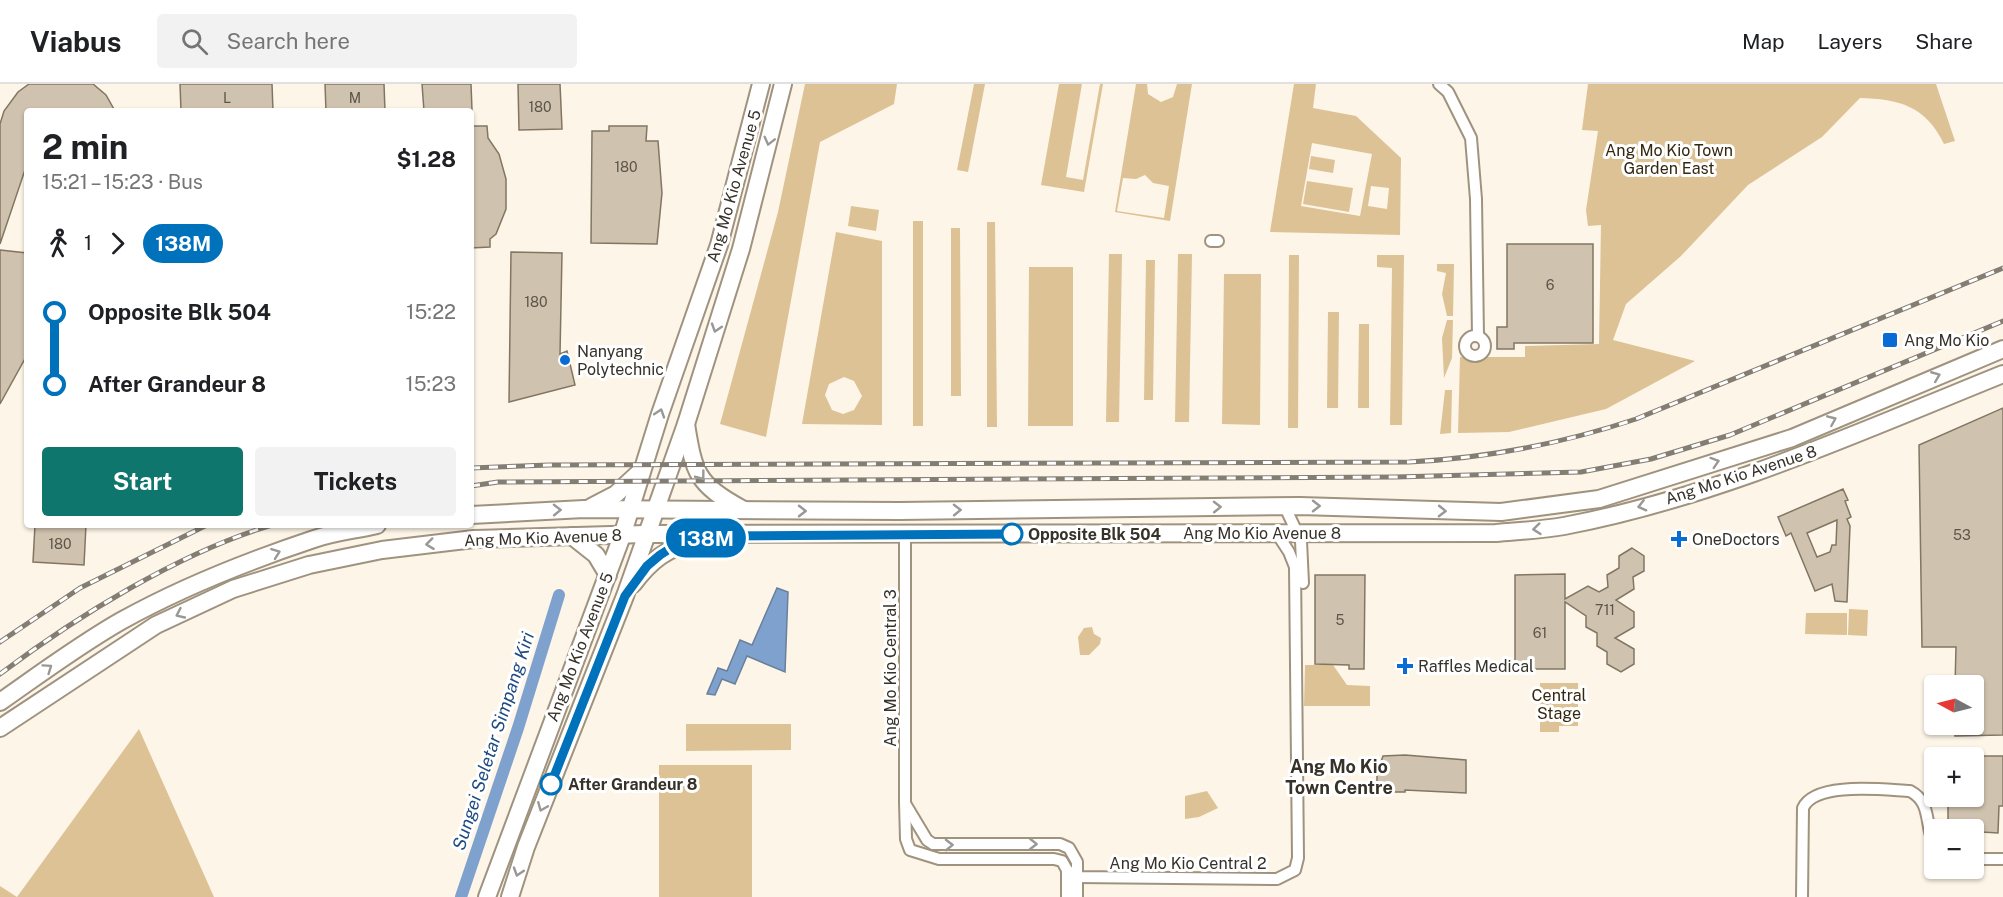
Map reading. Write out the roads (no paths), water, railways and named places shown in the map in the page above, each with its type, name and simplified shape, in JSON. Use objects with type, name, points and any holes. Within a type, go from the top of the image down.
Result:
[{"type":"main road","name":"Ang Mo Kio Avenue 5","points":[[487,897],[622,536],[719,245],[761,84]]},
{"type":"main road","name":"Ang Mo Kio Avenue 5","points":[[510,897],[526,847],[625,596],[645,534],[686,424],[741,249],[783,84]]},
{"type":"main road","name":"Ang Mo Kio Avenue 8","points":[[474,514],[584,509],[1285,507],[1501,512],[1599,499],[1792,438],[2003,349]]},
{"type":"main road","name":"Ang Mo Kio Avenue 8","points":[[0,728],[156,625],[233,589],[309,565],[382,550],[474,539],[645,534],[717,536],[1276,532],[1496,533],[1563,526],[1682,496],[1798,459],[2003,374]]},
{"type":"main road","points":[[686,424],[693,466],[714,494],[744,510]]},
{"type":"main road","points":[[584,509],[616,494],[643,469]]},
{"type":"main road","points":[[1158,508],[1166,513],[1168,523],[1159,533]]},
{"type":"main road","points":[[0,702],[66,655],[121,621],[167,598],[219,574],[317,538],[362,528]]},
{"type":"main road","points":[[572,536],[596,555],[608,575]]},
{"type":"main road","points":[[625,596],[647,566],[660,555],[674,546],[717,536]]},
{"type":"street","points":[[1439,84],[1448,93],[1471,138],[1476,199],[1474,336]]},
{"type":"street","name":"Ang Mo Kio Central 2","points":[[1285,507],[1299,532],[1302,549],[1303,631],[1298,653]]},
{"type":"street","name":"Ang Mo Kio Central 2","points":[[1077,877],[1277,879],[1295,870],[1298,858],[1298,653],[1295,567],[1289,552],[1276,532]]},
{"type":"street","name":"Ang Mo Kio Central 3","points":[[905,535],[906,845],[910,850],[939,859],[1054,858],[1062,861],[1067,870]]},
{"type":"street","points":[[1802,897],[1803,807],[1806,801],[1819,793],[1836,790],[1910,791],[1925,805],[1927,819]]},
{"type":"street","points":[[905,802],[927,840],[940,845],[1060,844],[1069,848],[1077,862],[1077,897]]},
{"type":"street","points":[[1984,859],[2003,859]]},
{"type":"street","points":[[1067,870],[1077,877]]},
{"type":"street","points":[[1067,870],[1067,897]]},
{"type":"water","points":[[777,588],[788,592],[785,672],[747,656],[735,684],[722,679],[715,695],[707,694],[718,668],[727,671],[740,640],[752,645]]},
{"type":"waterway","name":"Sungei Seletar Simpang Kiri","points":[[461,897],[518,728],[559,595]]},
{"type":"railway","points":[[474,468],[549,465],[1409,462],[1467,457],[1552,443],[1636,419],[2003,268]]},
{"type":"railway","points":[[474,486],[498,482],[1395,477],[1581,472],[1651,459],[1730,435],[2003,321]]},
{"type":"railway","points":[[0,642],[80,588],[201,528]]},
{"type":"railway","points":[[0,674],[62,630],[130,588],[201,552],[263,528]]},
{"type":"place","name":"Ang Mo Kio","points":[[1890,340]]},
{"type":"place","name":"Nanyang Polytechnic","points":[[565,360]]},
{"type":"place","name":"Opposite Blk 504","points":[[1012,534]]},
{"type":"place","name":"OneDoctors","points":[[1679,539]]},
{"type":"place","name":"Raffles Medical","points":[[1405,666]]},
{"type":"place","name":"After Grandeur 8","points":[[551,784]]},
{"type":"district","name":"Ang Mo Kio Town Centre","points":[[1339,776]]},
{"type":"park label","name":"Ang Mo Kio Town Garden East","points":[[1669,159]]},
{"type":"park label","name":"Central Stage","points":[[1559,704]]}]
